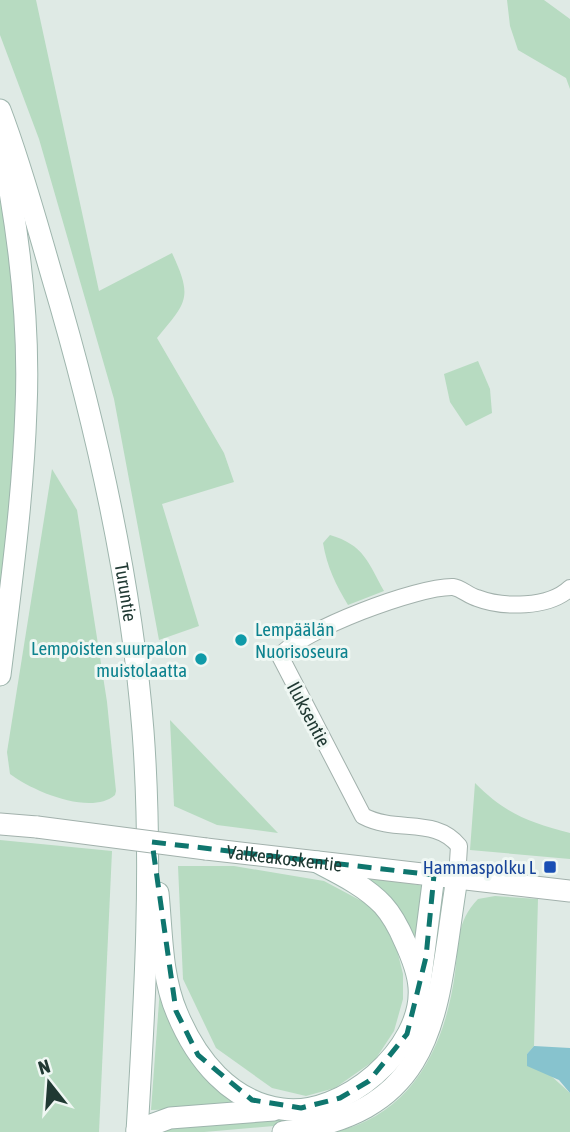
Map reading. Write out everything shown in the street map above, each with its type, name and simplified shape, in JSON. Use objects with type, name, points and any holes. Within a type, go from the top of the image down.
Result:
[{"type":"main road","name":"Turuntie","points":[[0,110],[26,185],[66,322],[102,467],[129,609],[142,730],[145,792],[145,995],[137,1131]]},
{"type":"main road","points":[[0,139],[20,254],[27,406],[21,495],[0,675]]},
{"type":"main road","points":[[145,792],[168,986],[176,1012],[198,1055],[217,1076],[239,1094],[283,1110]]},
{"type":"main road","name":"Valkeakoskentie","points":[[0,824],[570,891]]},
{"type":"main road","points":[[317,862],[350,880],[386,907],[411,954],[419,988]]},
{"type":"main road","points":[[137,1131],[170,1118],[283,1110],[340,1098],[355,1091],[381,1071],[407,1034],[426,957],[434,875]]},
{"type":"main road","points":[[283,1132],[318,1127],[368,1108],[397,1085],[418,1058],[440,995],[457,878]]},
{"type":"street","name":"Iluksentie","points":[[457,878],[459,846],[451,836],[439,829],[381,825],[363,816],[280,656],[290,644],[429,589],[457,587],[479,599],[512,604],[556,598],[570,588]]},
{"type":"highlighted area","points":[[152,842],[434,875],[426,957],[407,1034],[369,1081],[340,1098],[301,1108],[252,1100],[198,1055],[176,1011]]},
{"type":"green space","points":[[0,0],[36,0],[99,291],[172,253],[183,280],[184,299],[175,316],[157,338],[224,453],[234,482],[162,504],[199,626],[159,640],[114,399],[39,139],[0,35]]},
{"type":"green space","points":[[507,0],[544,0],[570,19],[570,89],[566,78],[518,50],[510,26]]},
{"type":"green space","points":[[0,190],[14,298],[17,368],[13,466],[0,598]]},
{"type":"green space","points":[[478,361],[490,389],[492,413],[466,426],[450,402],[444,374]]},
{"type":"green space","points":[[52,469],[77,510],[107,702],[116,791],[115,795],[104,801],[92,803],[62,799],[20,781],[10,774],[7,752]]},
{"type":"green space","points":[[330,535],[358,549],[384,591],[348,605],[333,576],[325,552],[323,543]]},
{"type":"green space","points":[[170,720],[278,833],[217,825],[174,806]]},
{"type":"green space","points":[[475,783],[518,816],[570,833],[570,859],[470,850]]},
{"type":"green space","points":[[0,840],[112,851],[99,1132],[0,1132]]},
{"type":"green space","points":[[178,866],[234,866],[324,881],[369,905],[384,924],[397,950],[403,974],[403,999],[394,1031],[375,1060],[335,1088],[306,1096],[272,1088],[216,1048],[183,979]]},
{"type":"green space","points":[[369,877],[425,886],[418,961],[365,879]]},
{"type":"green space","points":[[495,896],[538,899],[534,1046],[527,1054],[570,1093],[570,1132],[334,1132],[361,1123],[384,1110],[404,1094],[420,1074],[443,1027],[462,925],[478,899]]},
{"type":"green space","points":[[443,897],[425,1025],[383,1090],[307,1123],[204,1132],[155,1132],[163,1128],[275,1119],[392,1068]]},
{"type":"green space","points":[[160,988],[253,1107],[151,1110]]},
{"type":"water","points":[[534,1046],[570,1048],[570,1093],[559,1080],[527,1066],[527,1054]]},
{"type":"place","name":"Lempäälän Nuorisoseura","points":[[241,640]]},
{"type":"place","name":"Lempoisten suurpalon muistolaatta","points":[[201,659]]},
{"type":"place","name":"Hammaspolku L","points":[[550,867]]}]
